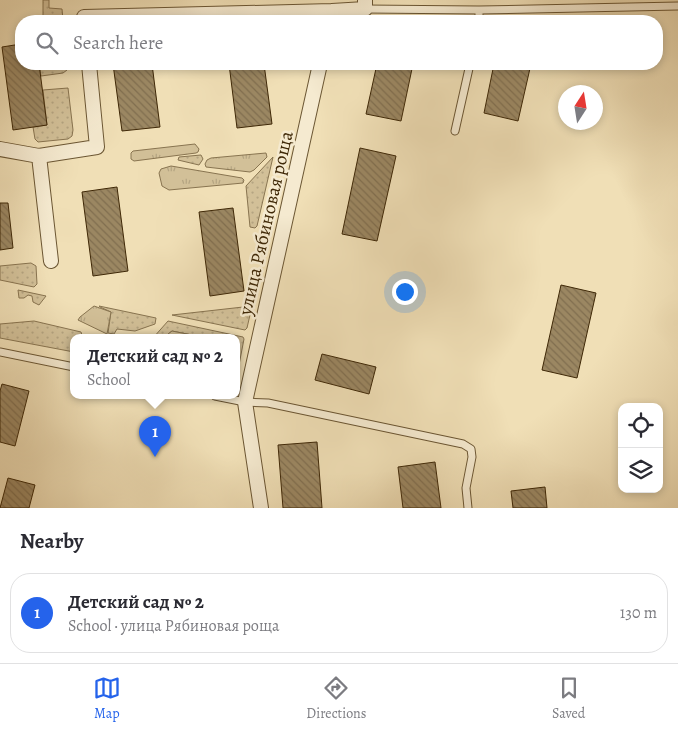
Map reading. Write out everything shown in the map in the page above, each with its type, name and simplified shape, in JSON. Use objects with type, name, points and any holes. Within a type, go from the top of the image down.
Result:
[{"type":"street","points":[[333,15],[365,5]]},
{"type":"street","points":[[0,149],[39,156],[98,147],[90,70]]},
{"type":"street","name":"улица Рябиновая роща","points":[[261,508],[245,402],[319,70]]},
{"type":"street","points":[[39,156],[51,261]]},
{"type":"lane","points":[[551,0],[551,8]]},
{"type":"lane","points":[[365,5],[479,10],[678,6]]},
{"type":"lane","points":[[479,10],[479,15]]},
{"type":"lane","points":[[455,131],[469,70]]},
{"type":"lane","points":[[0,352],[70,366]]},
{"type":"lane","points":[[230,399],[268,403],[464,444],[471,449],[472,457],[466,488],[468,508]]},
{"type":"green space","points":[[43,0],[49,0],[49,8],[62,9],[63,15],[43,15]]},
{"type":"green space","points":[[40,70],[67,70],[63,73],[41,76]]},
{"type":"green space","points":[[68,88],[72,136],[68,139],[38,142],[35,139],[33,127],[47,125],[43,90]]},
{"type":"green space","points":[[195,144],[199,149],[196,153],[134,161],[131,159],[133,151]]},
{"type":"green space","points":[[266,153],[267,157],[250,172],[206,167],[205,164],[211,158]]},
{"type":"green space","points":[[201,155],[203,159],[199,165],[178,160],[179,157]]},
{"type":"green space","points":[[273,157],[257,226],[255,228],[250,227],[246,186]]},
{"type":"green space","points":[[171,166],[242,178],[244,180],[243,183],[169,190],[162,186],[159,173],[161,169]]},
{"type":"green space","points":[[31,263],[36,266],[37,284],[34,287],[0,280],[0,266]]},
{"type":"green space","points":[[18,290],[46,296],[39,305],[33,302],[32,296],[28,295],[24,298],[19,298]]},
{"type":"green space","points":[[94,306],[111,312],[107,334],[78,320]]},
{"type":"green space","points":[[99,306],[156,318],[155,324],[135,331],[117,329],[114,334],[108,333],[111,312]]},
{"type":"green space","points":[[252,306],[245,330],[172,315]]},
{"type":"green space","points":[[34,321],[81,332],[82,334],[70,334],[70,351],[0,338],[0,324]]},
{"type":"green space","points":[[168,321],[229,334],[187,334],[172,331],[168,334],[157,334]]},
{"type":"green space","points":[[172,331],[187,334],[168,334]]},
{"type":"green space","points":[[240,336],[244,339],[240,360]]},
{"type":"building","points":[[15,45],[15,70],[40,70],[47,125],[13,130],[2,47]]},
{"type":"building","points":[[114,70],[153,70],[160,127],[122,131]]},
{"type":"building","points":[[230,70],[265,70],[272,124],[237,128]]},
{"type":"building","points":[[376,70],[412,70],[401,121],[366,114]]},
{"type":"building","points":[[493,70],[530,70],[518,121],[484,113]]},
{"type":"building","points":[[360,148],[396,156],[377,241],[342,234]]},
{"type":"building","points":[[117,187],[128,271],[93,276],[82,192]]},
{"type":"building","points":[[0,203],[8,203],[13,248],[0,250]]},
{"type":"building","points":[[233,208],[244,291],[210,296],[199,212]]},
{"type":"building","points":[[561,285],[596,293],[577,378],[542,370]]},
{"type":"building","points":[[322,354],[376,367],[369,394],[315,380]]},
{"type":"building","points":[[2,384],[29,391],[15,446],[0,442],[0,391]]},
{"type":"building","points":[[317,442],[322,508],[283,508],[278,445]]},
{"type":"building","points":[[435,462],[441,508],[403,508],[398,467]]},
{"type":"building","points":[[8,478],[35,485],[29,508],[0,508]]},
{"type":"building","points":[[545,487],[547,508],[513,508],[511,491]]},
{"type":"place","name":"Детский сад № 2","points":[[155,457]]}]
